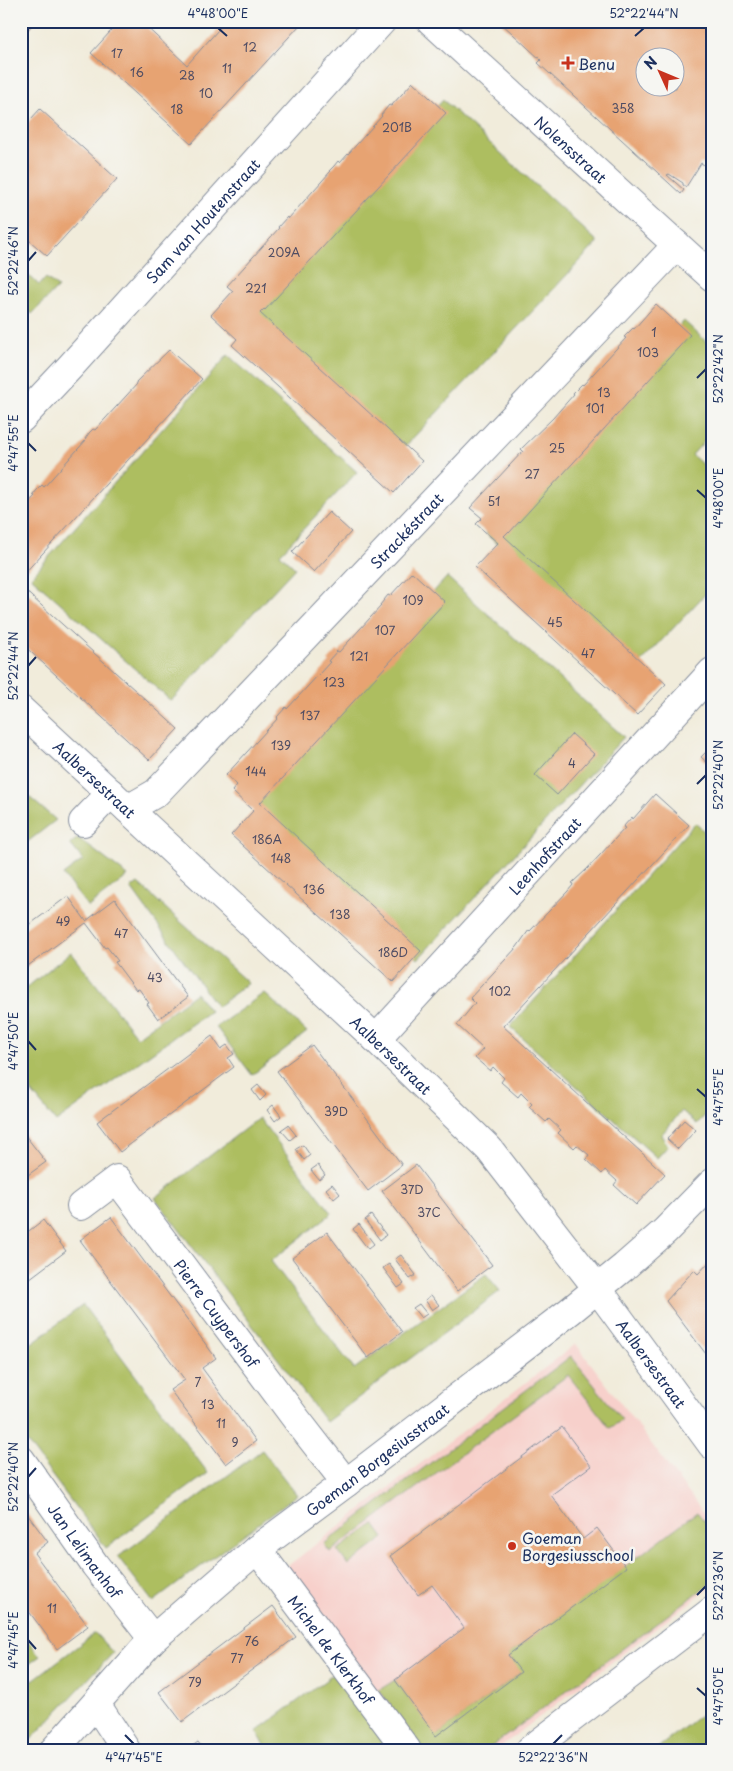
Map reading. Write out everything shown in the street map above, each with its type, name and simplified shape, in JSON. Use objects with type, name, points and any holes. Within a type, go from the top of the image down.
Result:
[{"type":"street","name":"Sam van Houtenstraat","points":[[21,419],[382,21]]},
{"type":"street","name":"Nolensstraat","points":[[431,21],[712,277]]},
{"type":"street","name":"Strackéstraat","points":[[83,822],[119,801],[156,793],[677,245]]},
{"type":"street","name":"Leenhofstraat","points":[[376,1039],[712,672]]},
{"type":"street","name":"Aalbersestraat","points":[[21,710],[376,1039],[489,1149],[597,1288],[712,1445]]},
{"type":"street","name":"Pierre Cuypershof","points":[[81,1206],[117,1178],[346,1483]]},
{"type":"street","name":"Goeman Borgesiusstraat","points":[[54,1750],[153,1639],[257,1549],[346,1483],[597,1288],[665,1231],[712,1182]]},
{"type":"street","name":"Jan Lelimanhof","points":[[21,1460],[95,1565],[153,1639]]},
{"type":"street","name":"Michel de Klerkhof","points":[[257,1549],[407,1750]]},
{"type":"street","points":[[543,1746],[712,1611]]},
{"type":"street","points":[[96,1704],[126,1750]]},
{"type":"shaded area","name":"Goeman Borgesiusschool","points":[[576,1344],[712,1524],[712,1586],[496,1750],[419,1750],[285,1568]]},
{"type":"green space","points":[[443,100],[598,242],[396,456],[241,315]]},
{"type":"green space","points":[[21,268],[39,285],[46,278],[58,287],[32,314],[21,304]]},
{"type":"green space","points":[[684,321],[712,347],[712,433],[692,455],[712,473],[712,587],[633,671],[485,533]]},
{"type":"green space","points":[[228,355],[357,472],[280,554],[295,568],[171,701],[31,577]]},
{"type":"green space","points":[[447,577],[624,737],[418,959],[245,798]]},
{"type":"green space","points":[[21,790],[56,820],[21,847]]},
{"type":"green space","points":[[695,823],[712,838],[712,1108],[697,1124],[682,1111],[661,1135],[668,1146],[657,1158],[510,1027]]},
{"type":"green space","points":[[78,838],[128,876],[88,907],[63,875],[83,860],[70,844]]},
{"type":"green space","points":[[138,883],[248,983],[217,1007],[131,888]]},
{"type":"green space","points":[[71,952],[137,1037],[196,993],[210,1011],[56,1122],[21,1079],[21,992]]},
{"type":"green space","points":[[264,993],[307,1032],[252,1075],[216,1027]]},
{"type":"green space","points":[[259,1118],[332,1213],[271,1261],[354,1369],[486,1274],[500,1291],[326,1422],[155,1198]]},
{"type":"green space","points":[[83,1305],[208,1473],[106,1548],[21,1434],[21,1351]]},
{"type":"green space","points":[[571,1356],[622,1420],[610,1428],[568,1375],[330,1552],[324,1544]]},
{"type":"green space","points":[[262,1450],[297,1495],[153,1602],[118,1557]]},
{"type":"green space","points":[[697,1512],[712,1530],[712,1582],[487,1750],[423,1750],[379,1690],[395,1680],[437,1735],[520,1673],[508,1655]]},
{"type":"green space","points":[[374,1524],[384,1538],[348,1565],[337,1550]]},
{"type":"green space","points":[[21,1631],[40,1656],[21,1670]]},
{"type":"green space","points":[[95,1633],[113,1653],[21,1750],[21,1689]]},
{"type":"green space","points":[[334,1674],[390,1750],[269,1750],[256,1732]]},
{"type":"green space","points":[[712,1706],[712,1750],[655,1750]]},
{"type":"building","points":[[21,21],[36,21],[21,37]]},
{"type":"building","points":[[120,21],[140,21],[187,65],[226,21],[301,21],[299,26],[191,144],[91,53]]},
{"type":"building","points":[[499,21],[712,21],[712,170],[701,163],[686,187],[669,174],[667,175],[684,190],[681,194],[538,63],[541,60]]},
{"type":"building","points":[[413,82],[446,113],[265,310],[260,313],[422,461],[394,493],[232,345],[237,339],[211,315],[233,291],[227,286],[278,227],[287,217],[288,219],[338,161],[340,163],[382,116],[389,105],[391,106]]},
{"type":"building","points":[[40,109],[117,179],[47,256],[21,233],[21,130]]},
{"type":"building","points":[[656,304],[690,335],[509,533],[504,536],[666,684],[637,715],[475,567],[498,543],[476,524],[482,518],[470,508],[523,451],[521,449],[553,418],[573,393],[583,385],[626,338],[624,337],[634,329]]},
{"type":"building","points":[[169,350],[202,379],[21,577],[21,511],[35,496],[33,495],[37,490],[42,485],[44,487],[86,440],[89,433],[93,429],[95,430],[137,384],[136,382]]},
{"type":"building","points":[[329,512],[351,532],[314,572],[292,552]]},
{"type":"building","points":[[412,572],[445,602],[260,803],[421,951],[393,982],[231,835],[253,811],[232,791],[237,785],[226,775],[286,707],[287,709],[330,662],[328,661],[337,651],[339,652],[381,606],[388,595],[390,596]]},
{"type":"building","points":[[21,587],[178,729],[149,760],[21,643]]},
{"type":"building","points":[[572,734],[594,754],[557,795],[535,775]]},
{"type":"building","points":[[712,746],[712,767],[701,757]]},
{"type":"building","points":[[655,794],[689,825],[503,1026],[665,1174],[636,1205],[614,1185],[617,1181],[605,1170],[602,1174],[586,1159],[589,1155],[577,1145],[574,1148],[558,1133],[561,1130],[549,1119],[546,1122],[529,1107],[532,1104],[521,1093],[518,1097],[501,1082],[504,1078],[493,1067],[490,1071],[475,1058],[483,1049],[457,1025],[475,1003],[470,998],[517,947],[529,930],[568,891],[573,885],[572,883]]},
{"type":"building","points":[[68,896],[86,921],[115,899],[188,997],[158,1019],[139,989],[136,990],[115,962],[118,961],[107,947],[105,948],[86,923],[21,971],[21,931]]},
{"type":"building","points":[[212,1036],[221,1049],[227,1045],[234,1054],[228,1058],[234,1067],[120,1152],[97,1122]]},
{"type":"building","points":[[312,1045],[402,1165],[368,1191],[277,1071]]},
{"type":"building","points":[[258,1085],[266,1095],[260,1101],[252,1090]]},
{"type":"building","points":[[273,1105],[281,1116],[275,1121],[267,1110]]},
{"type":"building","points":[[684,1120],[696,1130],[678,1149],[667,1139]]},
{"type":"building","points":[[288,1125],[296,1135],[290,1140],[281,1130]]},
{"type":"building","points":[[21,1130],[46,1162],[21,1180]]},
{"type":"building","points":[[303,1145],[310,1155],[304,1160],[296,1149]]},
{"type":"building","points":[[318,1165],[325,1175],[319,1180],[311,1170]]},
{"type":"building","points":[[416,1165],[492,1265],[457,1291],[382,1191]]},
{"type":"building","points":[[332,1184],[340,1194],[334,1199],[326,1189]]},
{"type":"building","points":[[371,1215],[386,1235],[380,1240],[365,1220]]},
{"type":"building","points":[[111,1217],[216,1358],[202,1368],[256,1441],[226,1464],[170,1390],[185,1380],[80,1240]]},
{"type":"building","points":[[43,1220],[66,1251],[21,1285],[21,1237]]},
{"type":"building","points":[[359,1224],[374,1244],[368,1249],[353,1229]]},
{"type":"building","points":[[327,1232],[402,1332],[368,1358],[292,1258]]},
{"type":"building","points":[[401,1255],[416,1275],[410,1279],[395,1259]]},
{"type":"building","points":[[712,1259],[712,1362],[666,1301],[694,1270],[698,1274]]},
{"type":"building","points":[[389,1264],[404,1284],[398,1288],[383,1268]]},
{"type":"building","points":[[431,1295],[439,1305],[432,1310],[425,1300]]},
{"type":"building","points":[[419,1304],[427,1314],[421,1318],[413,1308]]},
{"type":"building","points":[[562,1427],[591,1466],[551,1495],[583,1539],[597,1528],[626,1567],[508,1655],[521,1672],[436,1736],[395,1680],[464,1628],[432,1585],[418,1595],[390,1556]]},
{"type":"building","points":[[21,1506],[48,1542],[34,1553],[88,1626],[57,1649],[21,1601]]},
{"type":"building","points":[[273,1606],[296,1637],[182,1722],[159,1692]]},
{"type":"building","points":[[198,1742],[204,1750],[187,1750]]},
{"type":"place","name":"Benu","points":[[568,63]]},
{"type":"place","name":"Goeman Borgesiusschool","points":[[512,1546]]}]
